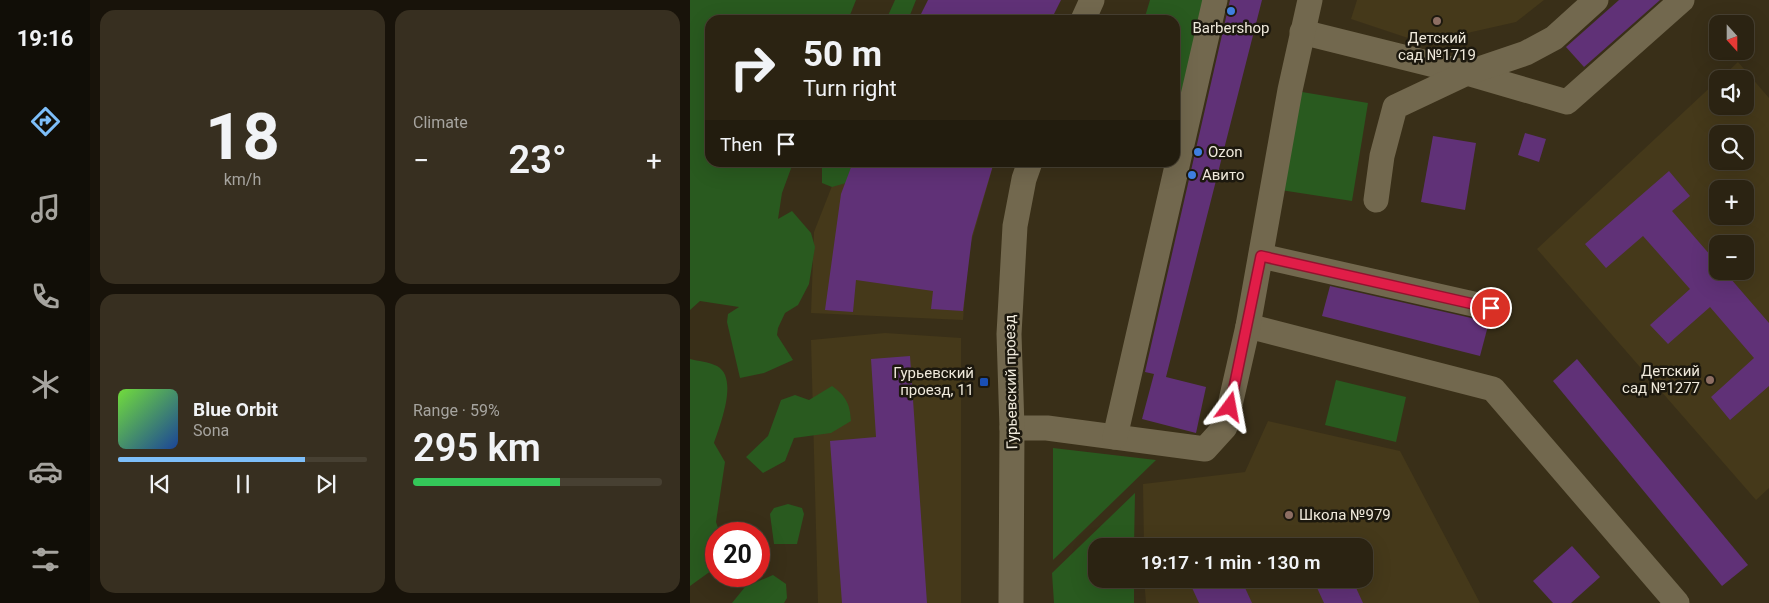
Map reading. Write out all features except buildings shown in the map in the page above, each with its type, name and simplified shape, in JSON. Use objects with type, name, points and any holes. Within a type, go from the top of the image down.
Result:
[{"type":"street","points":[[1085,15],[1092,0]]},
{"type":"street","points":[[1180,153],[1215,0]]},
{"type":"street","points":[[1012,428],[1047,428],[1205,449],[1225,427],[1248,326],[1302,32],[1310,0]]},
{"type":"street","points":[[1376,200],[1382,156],[1395,107],[1467,73],[1526,53],[1554,38],[1596,0]]},
{"type":"street","points":[[1302,32],[1467,73],[1567,102],[1682,0]]},
{"type":"street","name":"Гурьевский проезд","points":[[1011,603],[1012,428],[1009,334],[1015,226],[1024,179],[1028,167]]},
{"type":"street","points":[[1115,437],[1177,167]]},
{"type":"street","points":[[1261,256],[1491,308]]},
{"type":"street","points":[[1248,326],[1493,389],[1677,603]]},
{"type":"shaded area","name":"Детский сад №1719","points":[[1357,0],[1544,0],[1516,22],[1423,43],[1351,19]]},
{"type":"shaded area","name":"Детский сад №1277","points":[[1738,62],[1745,70],[1730,70]]},
{"type":"shaded area","name":"Детский сад №1277","points":[[1754,81],[1769,98],[1769,488],[1756,500],[1537,249],[1709,88],[1709,115],[1754,115]]},
{"type":"shaded area","points":[[839,167],[993,167],[969,250],[963,320],[811,313],[814,232]]},
{"type":"shaded area","points":[[885,333],[961,338],[961,603],[818,603],[811,340]]},
{"type":"shaded area","name":"Школа №979","points":[[1268,421],[1400,451],[1480,603],[1146,603],[1145,588],[1373,588],[1373,538],[1144,538],[1143,484],[1245,472]]},
{"type":"green space","points":[[690,0],[856,0],[850,15],[705,15],[705,167],[792,167],[782,193],[778,219],[792,211],[811,233],[815,247],[809,284],[798,305],[785,313],[778,328],[777,335],[793,360],[764,373],[740,378],[727,322],[728,314],[739,307],[700,301],[690,310]]},
{"type":"green space","points":[[895,0],[916,0],[910,15],[888,15]]},
{"type":"green space","points":[[1150,0],[1206,0],[1180,115],[1180,15],[1146,15]]},
{"type":"green space","points":[[1290,90],[1368,103],[1352,201],[1274,189]]},
{"type":"green space","points":[[822,167],[856,167],[846,183],[832,187],[822,183]]},
{"type":"green space","points":[[690,359],[717,366],[723,372],[727,381],[727,391],[723,414],[714,443],[725,462],[716,522],[705,522],[705,575],[690,586]]},
{"type":"green space","points":[[1336,380],[1406,397],[1396,442],[1325,425]]},
{"type":"green space","points":[[832,386],[841,393],[846,401],[850,410],[851,421],[831,433],[794,438],[785,461],[763,473],[746,457],[768,436],[781,400],[795,395],[809,400]]},
{"type":"green space","points":[[1053,448],[1156,460],[1053,560]]},
{"type":"green space","points":[[1135,493],[1134,538],[1088,538]]},
{"type":"green space","points":[[788,504],[802,508],[804,514],[797,544],[774,544],[770,514],[774,508]]},
{"type":"green space","points":[[1088,538],[1088,588],[1134,588],[1134,603],[1054,603],[1052,573]]},
{"type":"green space","points":[[773,575],[786,584],[787,598],[784,603],[732,603],[745,587],[770,587],[770,576]]},
{"type":"place","name":"Barbershop","points":[[1231,11]]},
{"type":"place","name":"Детский сад №1719","points":[[1437,21]]},
{"type":"place","name":"Ozon","points":[[1198,152]]},
{"type":"place","name":"Авито","points":[[1192,175]]},
{"type":"place","name":"Детский сад №1277","points":[[1710,380]]},
{"type":"place","name":"Гурьевский проезд, 11","points":[[984,382]]},
{"type":"place","name":"Школа №979","points":[[1289,515]]},
{"type":"route","points":[[1230,407],[1261,256],[1491,308]]}]
